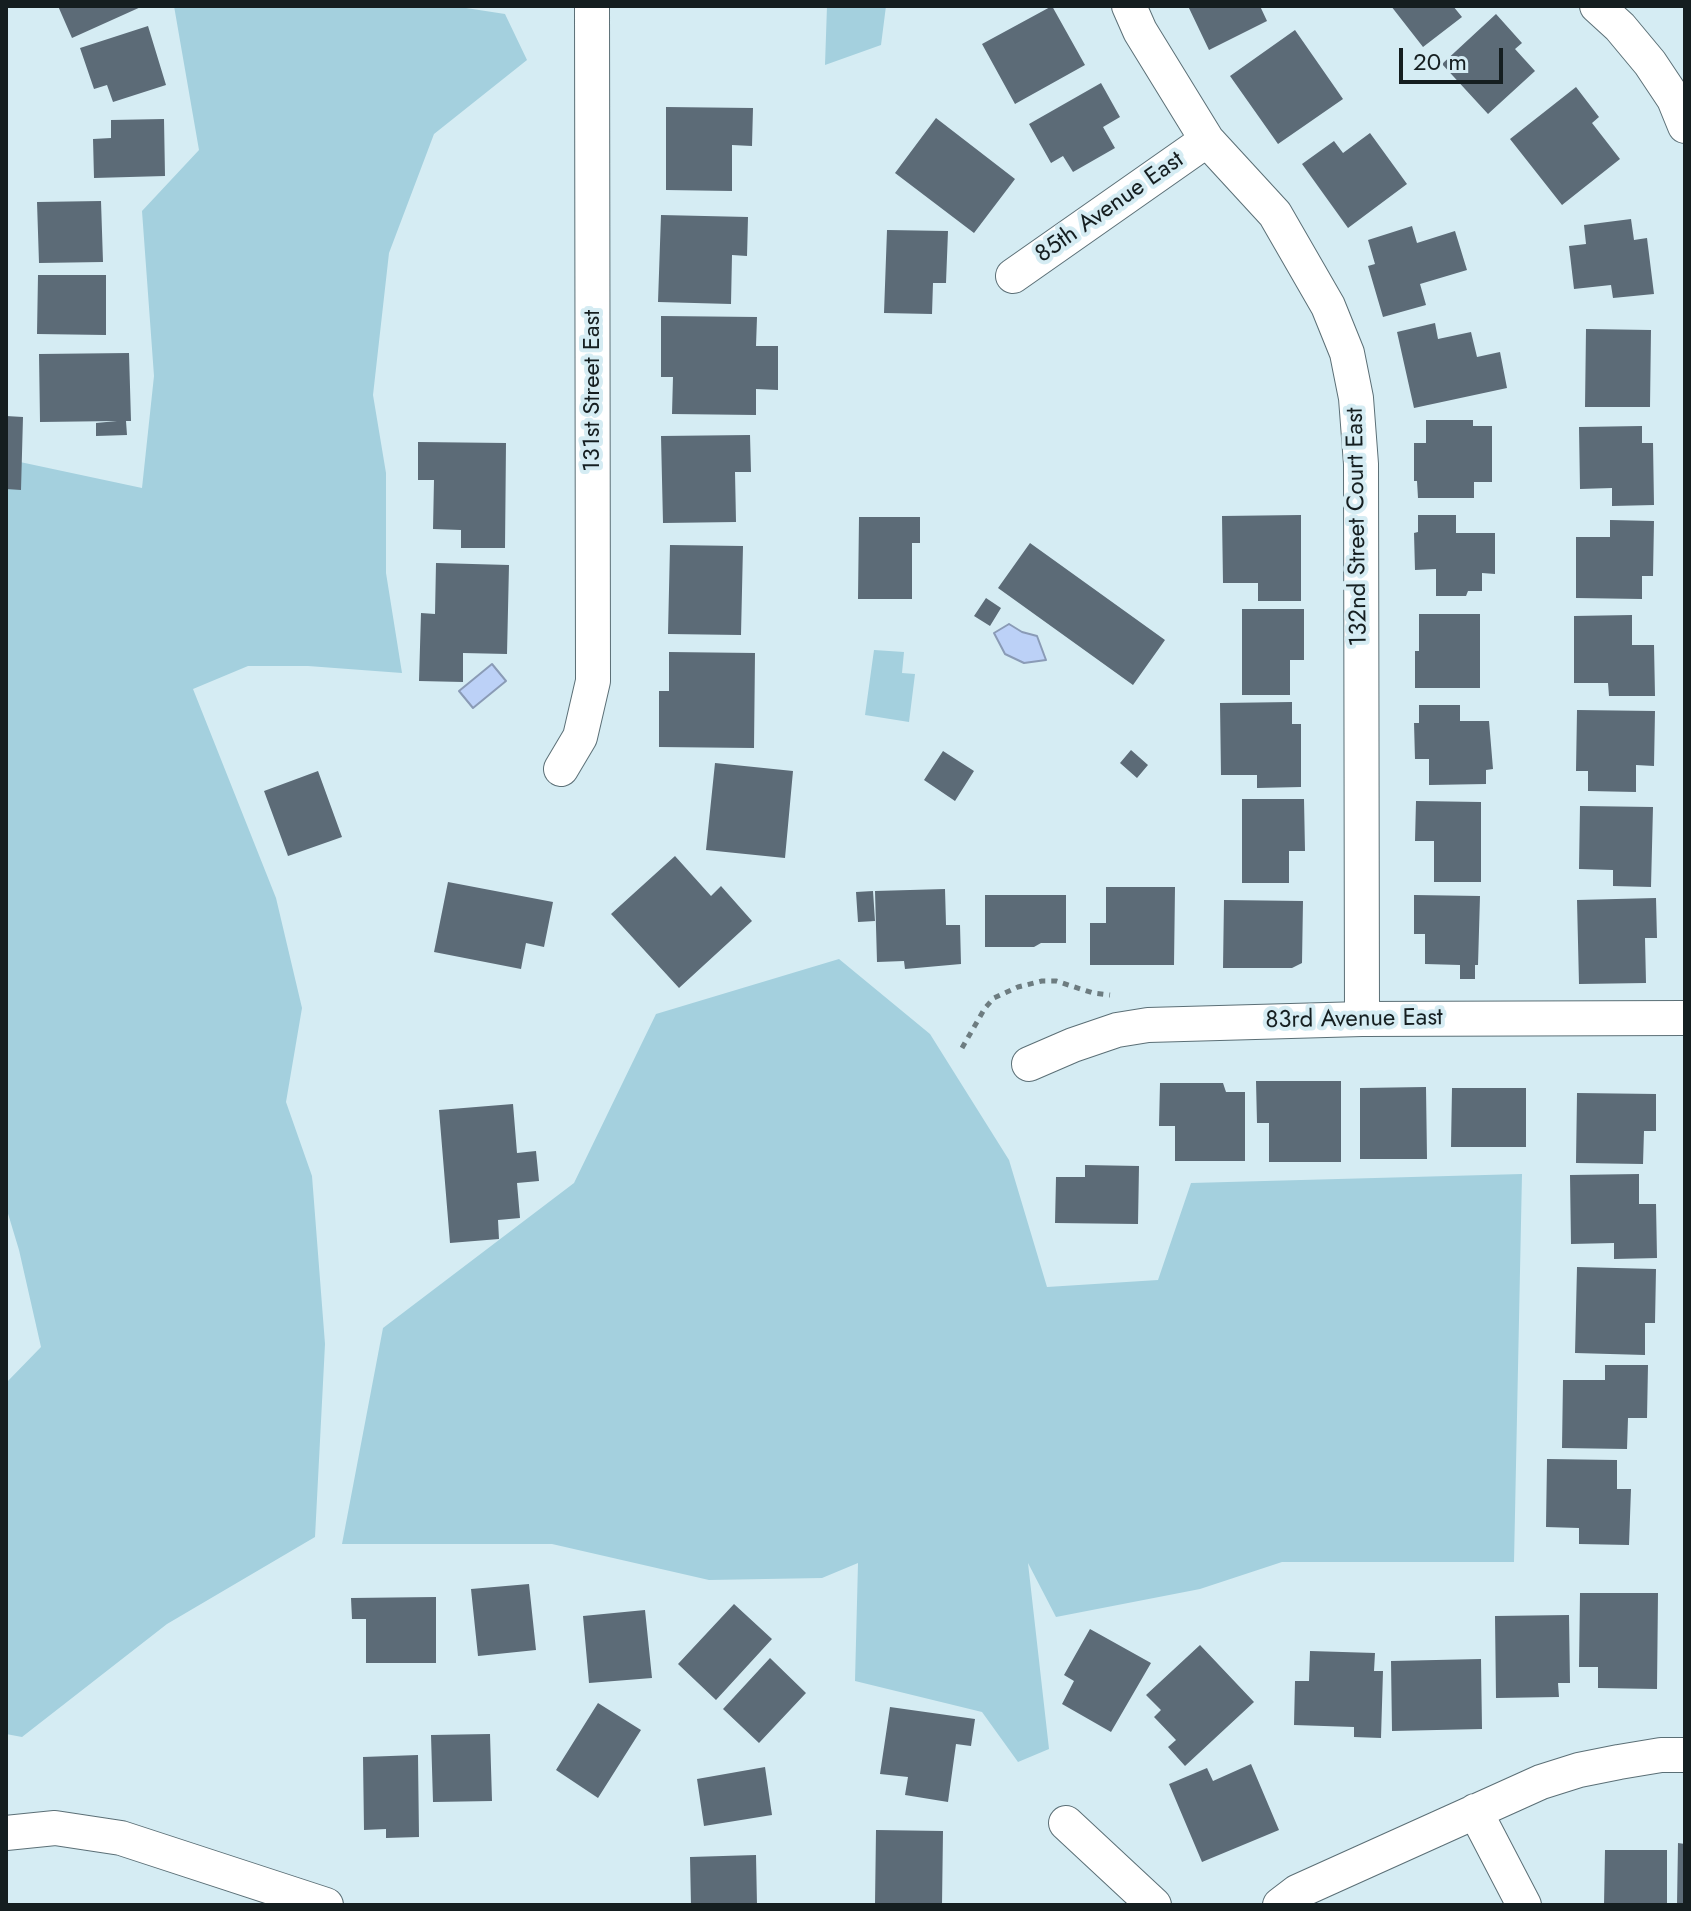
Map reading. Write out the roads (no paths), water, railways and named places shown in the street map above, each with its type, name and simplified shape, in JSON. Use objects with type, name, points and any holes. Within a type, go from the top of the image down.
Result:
[{"type":"street","name":"131st Street East","points":[[561,769],[580,737],[593,681],[592,6]]},
{"type":"street","name":"132nd Street Court East","points":[[1129,6],[1140,31],[1207,140],[1275,214],[1308,266],[1347,353],[1356,398],[1361,464],[1362,1019]]},
{"type":"street","points":[[1597,6],[1620,27],[1650,63],[1674,99],[1685,126]]},
{"type":"street","name":"85th Avenue East","points":[[1013,276],[1207,140]]},
{"type":"street","name":"83rd Avenue East","points":[[1029,1064],[1117,1030],[1148,1025],[1362,1019],[1685,1018]]},
{"type":"street","points":[[1280,1905],[1297,1892],[1541,1782],[1579,1770],[1661,1755],[1685,1755]]},
{"type":"street","points":[[1475,1811],[1524,1905]]},
{"type":"street","points":[[1066,1823],[1154,1905]]},
{"type":"street","points":[[6,1833],[55,1828],[121,1838],[326,1905]]}]
